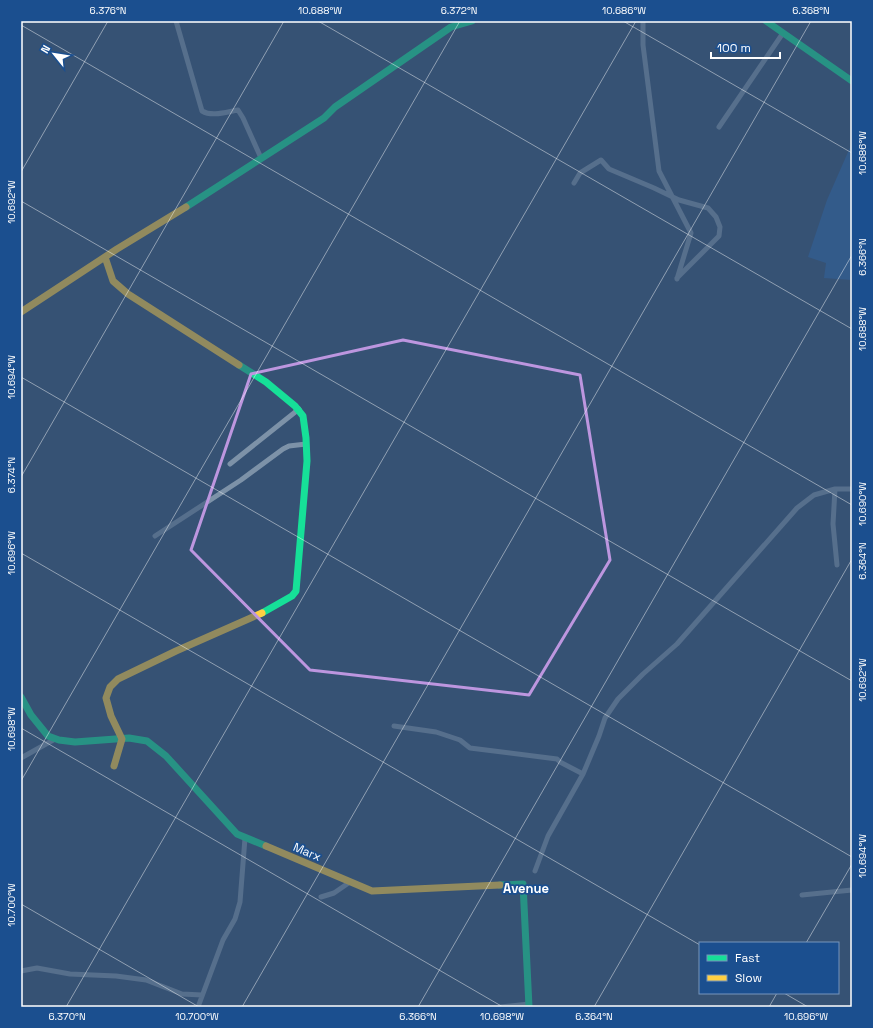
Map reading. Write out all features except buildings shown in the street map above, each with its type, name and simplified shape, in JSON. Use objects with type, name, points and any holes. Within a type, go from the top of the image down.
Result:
[{"type":"street","points":[[176,21],[202,111],[207,114],[214,114],[238,110],[261,158]]},
{"type":"street","points":[[21,312],[117,249],[150,230],[324,118],[335,107],[452,27],[472,21]]},
{"type":"street","points":[[574,183],[580,173],[601,160],[609,169],[672,197],[708,208],[716,217],[720,227],[720,236],[677,279],[691,233],[672,197],[660,171],[643,45],[643,21]]},
{"type":"street","points":[[766,21],[852,81]]},
{"type":"street","points":[[719,127],[783,33]]},
{"type":"street","points":[[105,258],[113,282],[128,294],[266,382],[299,409],[305,423],[307,461],[296,590],[292,596],[256,616],[182,648],[118,679],[110,687],[106,698],[111,716],[122,739],[114,766]]},
{"type":"street","points":[[230,464],[299,409]]},
{"type":"street","points":[[155,536],[236,484],[283,448],[306,444]]},
{"type":"street","points":[[535,871],[548,836],[583,774],[605,718],[618,699],[643,674],[677,644],[797,508],[814,496],[835,490],[852,489]]},
{"type":"street","points":[[835,490],[833,524],[837,565]]},
{"type":"street","name":"Marx","points":[[21,697],[31,714],[48,736],[75,742],[129,738],[147,741],[166,756],[237,834],[372,891],[523,884],[529,1006]]},
{"type":"street","points":[[394,726],[436,732],[460,740],[470,748],[557,759],[583,774]]},
{"type":"street","points":[[21,758],[55,738]]},
{"type":"street","points":[[198,1007],[222,940],[235,919],[240,902],[245,838]]},
{"type":"street","points":[[321,897],[334,892],[350,882]]},
{"type":"street","points":[[802,896],[852,890]]},
{"type":"street","points":[[21,971],[37,968],[70,974],[116,976],[146,980],[182,994],[202,995]]},
{"type":"street","points":[[500,1007],[529,1006]]},
{"type":"highlighted area","points":[[403,340],[580,375],[610,560],[529,695],[310,670],[191,550],[251,374]]},
{"type":"shaded area","points":[[852,143],[852,280],[824,278],[826,263],[808,257],[827,200]]},
{"type":"traffic: fast","points":[[186,207],[324,118],[335,107],[451,27],[472,21]]},
{"type":"traffic: fast","points":[[766,21],[852,81]]},
{"type":"traffic: fast","points":[[239,365],[266,382],[295,406],[303,416],[306,438],[307,461],[296,591],[292,596],[262,613]]},
{"type":"traffic: fast","points":[[21,697],[31,715],[48,736],[59,740],[75,742],[129,738],[147,741],[166,756],[237,834],[266,846]]},
{"type":"traffic: fast","points":[[500,885],[523,884],[529,1007]]},
{"type":"traffic: slow","points":[[21,312],[117,249],[186,207]]},
{"type":"traffic: slow","points":[[105,257],[113,281],[128,294],[239,365]]},
{"type":"traffic: slow","points":[[114,766],[122,739],[111,716],[106,698],[110,687],[118,679],[176,651],[262,613]]},
{"type":"traffic: slow","points":[[266,846],[372,891],[500,885]]},
{"type":"district","name":"Avenue","points":[[526,888]]}]
